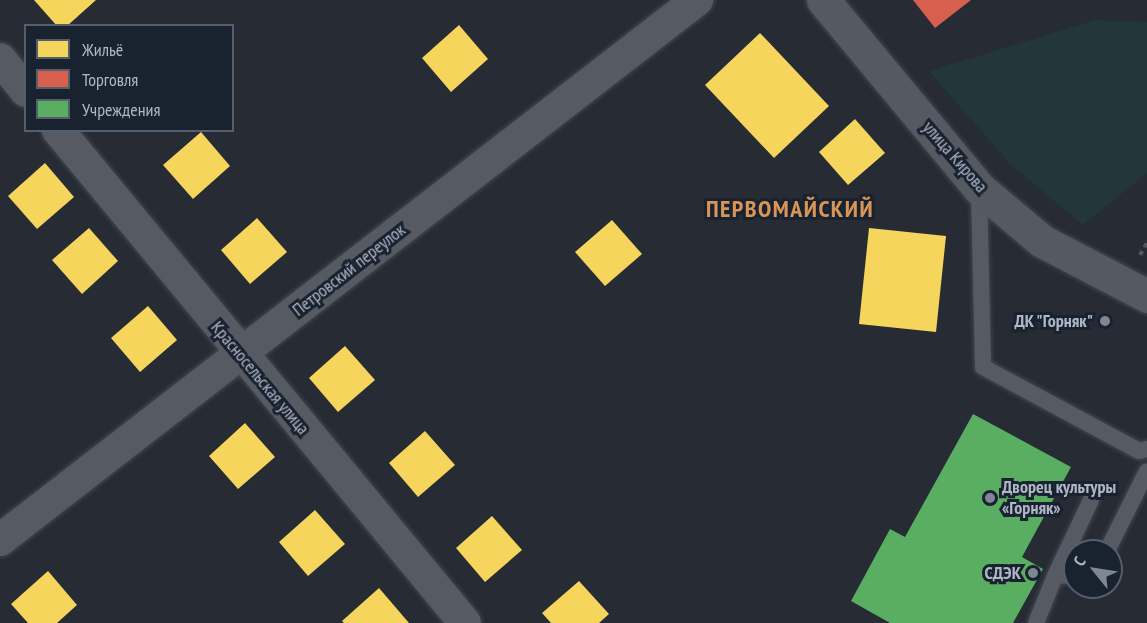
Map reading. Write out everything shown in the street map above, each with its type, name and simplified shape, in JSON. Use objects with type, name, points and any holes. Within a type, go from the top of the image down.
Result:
[{"type":"street","name":"Петровский переулок","points":[[0,540],[697,0]]},
{"type":"street","name":"улица Кирова","points":[[823,0],[979,188],[1042,241],[1147,296]]},
{"type":"street","points":[[0,59],[24,89]]},
{"type":"street","name":"Красносельская улица","points":[[60,132],[239,354],[465,623]]},
{"type":"lane","points":[[979,188],[983,367],[1139,451],[1147,449]]},
{"type":"lane","points":[[1113,539],[1147,471]]},
{"type":"lane","points":[[1036,623],[1055,576],[1091,500]]},
{"type":"lane","points":[[1055,576],[1063,576]]},
{"type":"green space","points":[[1095,20],[1147,22],[1147,173],[1083,225],[1009,163],[929,71]]},
{"type":"building: Жильё","points":[[34,0],[96,0],[69,24],[55,24]]},
{"type":"building: Жильё","points":[[459,25],[488,59],[451,92],[422,58]]},
{"type":"building: Жильё","points":[[760,33],[829,106],[774,158],[705,85]]},
{"type":"building: Жильё","points":[[855,119],[885,153],[848,185],[819,152]]},
{"type":"building: Жильё","points":[[201,132],[230,166],[193,199],[163,165]]},
{"type":"building: Жильё","points":[[45,163],[74,197],[37,229],[8,196]]},
{"type":"building: Жильё","points":[[257,218],[287,252],[250,284],[221,250]]},
{"type":"building: Жильё","points":[[612,220],[642,254],[605,286],[575,252]]},
{"type":"building: Жильё","points":[[89,228],[118,261],[82,294],[52,260]]},
{"type":"building: Жильё","points":[[869,228],[946,236],[936,332],[859,324]]},
{"type":"building: Жильё","points":[[148,306],[177,340],[140,372],[111,338]]},
{"type":"building: Жильё","points":[[345,346],[375,380],[338,412],[309,378]]},
{"type":"building: Жильё","points":[[245,423],[275,457],[238,489],[209,456]]},
{"type":"building: Жильё","points":[[425,431],[455,465],[418,497],[389,463]]},
{"type":"building: Жильё","points":[[315,510],[345,544],[308,576],[279,542]]},
{"type":"building: Жильё","points":[[492,516],[522,550],[485,582],[456,548]]},
{"type":"building: Жильё","points":[[48,571],[77,605],[57,623],[28,623],[11,604]]},
{"type":"building: Жильё","points":[[579,581],[609,614],[599,623],[551,623],[542,613]]},
{"type":"building: Жильё","points":[[379,588],[409,623],[344,623],[342,621]]},
{"type":"building: Торговля","points":[[913,0],[971,0],[935,28]]},
{"type":"building: Учреждения","name":"Дворец культуры «Горняк»","points":[[973,414],[1071,467],[1022,557],[1043,569],[1013,623],[890,623],[851,601],[890,529],[905,537]]},
{"type":"place","name":"ДК \"Горняк\"","points":[[1105,321]]},
{"type":"place","name":"Дворец культуры «Горняк»","points":[[990,498]]},
{"type":"place","name":"СДЭК","points":[[1033,573]]},
{"type":"district","name":"ПЕРВОМАЙСКИЙ","points":[[790,209]]}]
